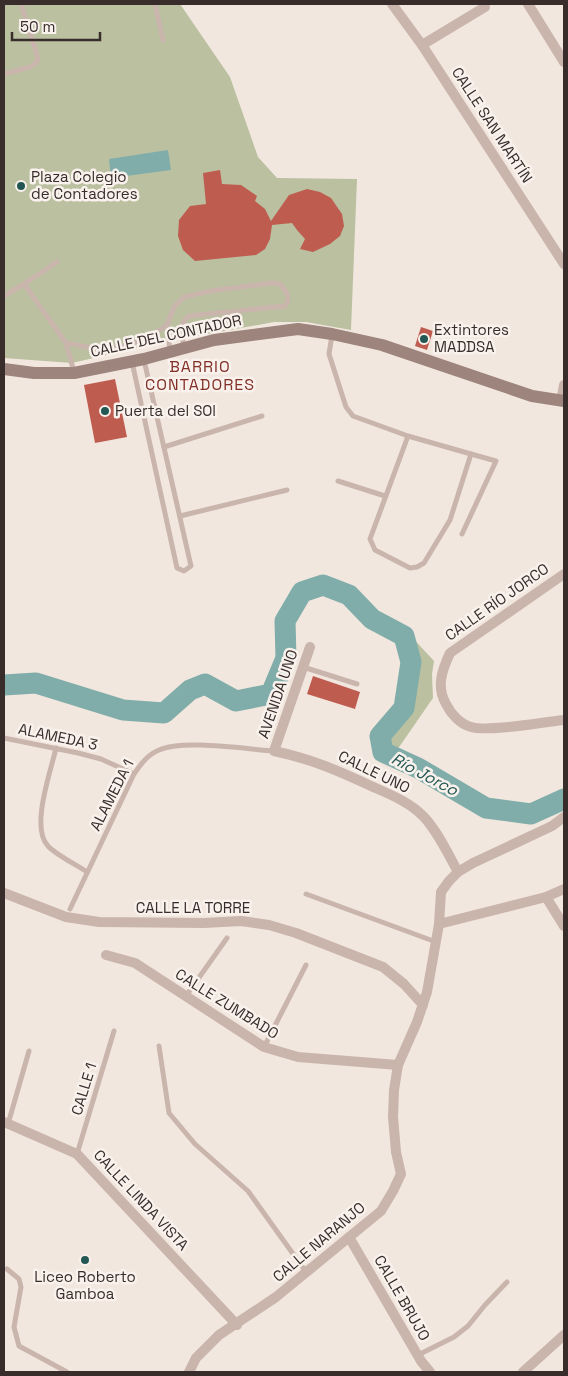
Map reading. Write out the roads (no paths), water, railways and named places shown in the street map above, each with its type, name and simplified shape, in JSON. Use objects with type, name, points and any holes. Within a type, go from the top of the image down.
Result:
[{"type":"street","name":"CALLE SAN MARTÍN","points":[[392,4],[422,45],[564,264]]},
{"type":"street","points":[[528,4],[564,62]]},
{"type":"street","points":[[422,45],[485,7]]},
{"type":"street","name":"CALLE DEL CONTADOR","points":[[4,370],[34,373],[74,373],[138,360],[214,340],[298,329],[382,345],[532,396],[563,401]]},
{"type":"street","points":[[563,401],[564,385]]},
{"type":"street","name":"CALLE RÍO JORCO","points":[[564,574],[450,653],[442,669],[440,684],[442,697],[447,707],[456,718],[471,727],[487,728],[564,720]]},
{"type":"street","name":"AVENIDA UNO","points":[[274,751],[310,647]]},
{"type":"street","name":"CALLE UNO","points":[[274,751],[303,757],[327,765],[414,808],[424,817],[436,833],[458,872]]},
{"type":"street","name":"CALLE NARANJO","points":[[189,1372],[196,1358],[219,1335],[237,1325],[276,1297],[380,1211],[401,1174],[396,1152],[393,1117],[394,1090],[398,1066],[427,992],[439,924],[441,892],[448,881],[458,872],[491,854],[552,826],[564,817]]},
{"type":"street","points":[[439,924],[546,896],[564,889]]},
{"type":"street","name":"CALLE LA TORRE","points":[[4,894],[66,917],[99,922],[204,924],[241,921],[269,925],[296,933],[383,967],[404,984],[423,1005]]},
{"type":"street","points":[[546,896],[564,926]]},
{"type":"street","name":"CALLE ZUMBADO","points":[[106,955],[135,963],[264,1048],[298,1057],[398,1066]]},
{"type":"street","name":"CALLE LINDA VISTA","points":[[6,1123],[77,1154],[237,1325]]},
{"type":"street","name":"CALLE BRUJO","points":[[349,1238],[418,1356],[430,1372]]},
{"type":"street","points":[[523,1372],[564,1335]]},
{"type":"lane","points":[[4,74],[30,67],[36,63],[38,58],[21,4]]},
{"type":"lane","points":[[155,4],[162,40]]},
{"type":"lane","points":[[4,296],[57,262]]},
{"type":"lane","points":[[170,351],[167,325],[174,307],[184,297],[272,283],[280,284],[289,296],[285,306],[189,316],[181,325],[184,348]]},
{"type":"lane","points":[[24,284],[66,343],[74,373]]},
{"type":"lane","points":[[66,343],[104,349],[132,345],[150,337],[167,325]]},
{"type":"lane","points":[[332,334],[329,354],[346,407],[353,416],[408,436],[496,461],[462,534]]},
{"type":"lane","points":[[138,360],[164,447],[191,566],[184,571],[177,568],[138,360]]},
{"type":"lane","points":[[164,447],[262,416]]},
{"type":"lane","points":[[408,436],[370,539],[374,550],[410,568],[424,563],[432,553],[450,520],[471,454]]},
{"type":"lane","points":[[338,481],[385,496]]},
{"type":"lane","points":[[180,516],[287,490]]},
{"type":"lane","points":[[303,667],[357,684]]},
{"type":"lane","name":"ALAMEDA 3","points":[[4,738],[101,759],[134,774]]},
{"type":"lane","name":"ALAMEDA 1","points":[[70,909],[134,774],[142,762],[156,751],[179,745],[274,751]]},
{"type":"lane","points":[[56,748],[40,815],[40,829],[48,846],[88,872]]},
{"type":"lane","points":[[306,894],[436,942]]},
{"type":"lane","points":[[186,997],[226,938]]},
{"type":"lane","points":[[264,1048],[306,965]]},
{"type":"lane","name":"CALLE 1","points":[[77,1154],[114,1031]]},
{"type":"lane","points":[[159,1046],[169,1113],[195,1144],[248,1191],[306,1272]]},
{"type":"lane","points":[[6,1123],[29,1051]]},
{"type":"lane","points":[[7,1269],[19,1280],[22,1287],[14,1327],[19,1346],[67,1372]]},
{"type":"lane","points":[[418,1356],[454,1337],[468,1326],[506,1282]]},
{"type":"water","points":[[168,150],[171,170],[111,178],[109,159]]},
{"type":"waterway","name":"Río Jorco","points":[[4,685],[36,683],[123,710],[164,713],[190,690],[205,684],[236,701],[271,694],[286,658],[285,621],[302,592],[323,585],[349,595],[372,619],[404,636],[411,662],[404,708],[380,736],[383,752],[418,768],[486,808],[531,814],[564,799]]},
{"type":"place","name":"Plaza Colegio de Contadores","points":[[21,186]]},
{"type":"place","name":"Extintores MADDSA","points":[[424,339]]},
{"type":"place","name":"Puerta del SOl","points":[[105,411]]},
{"type":"place","name":"Liceo Roberto Gamboa","points":[[85,1260]]},
{"type":"district","name":"BARRIO CONTADORES","points":[[200,375]]}]
